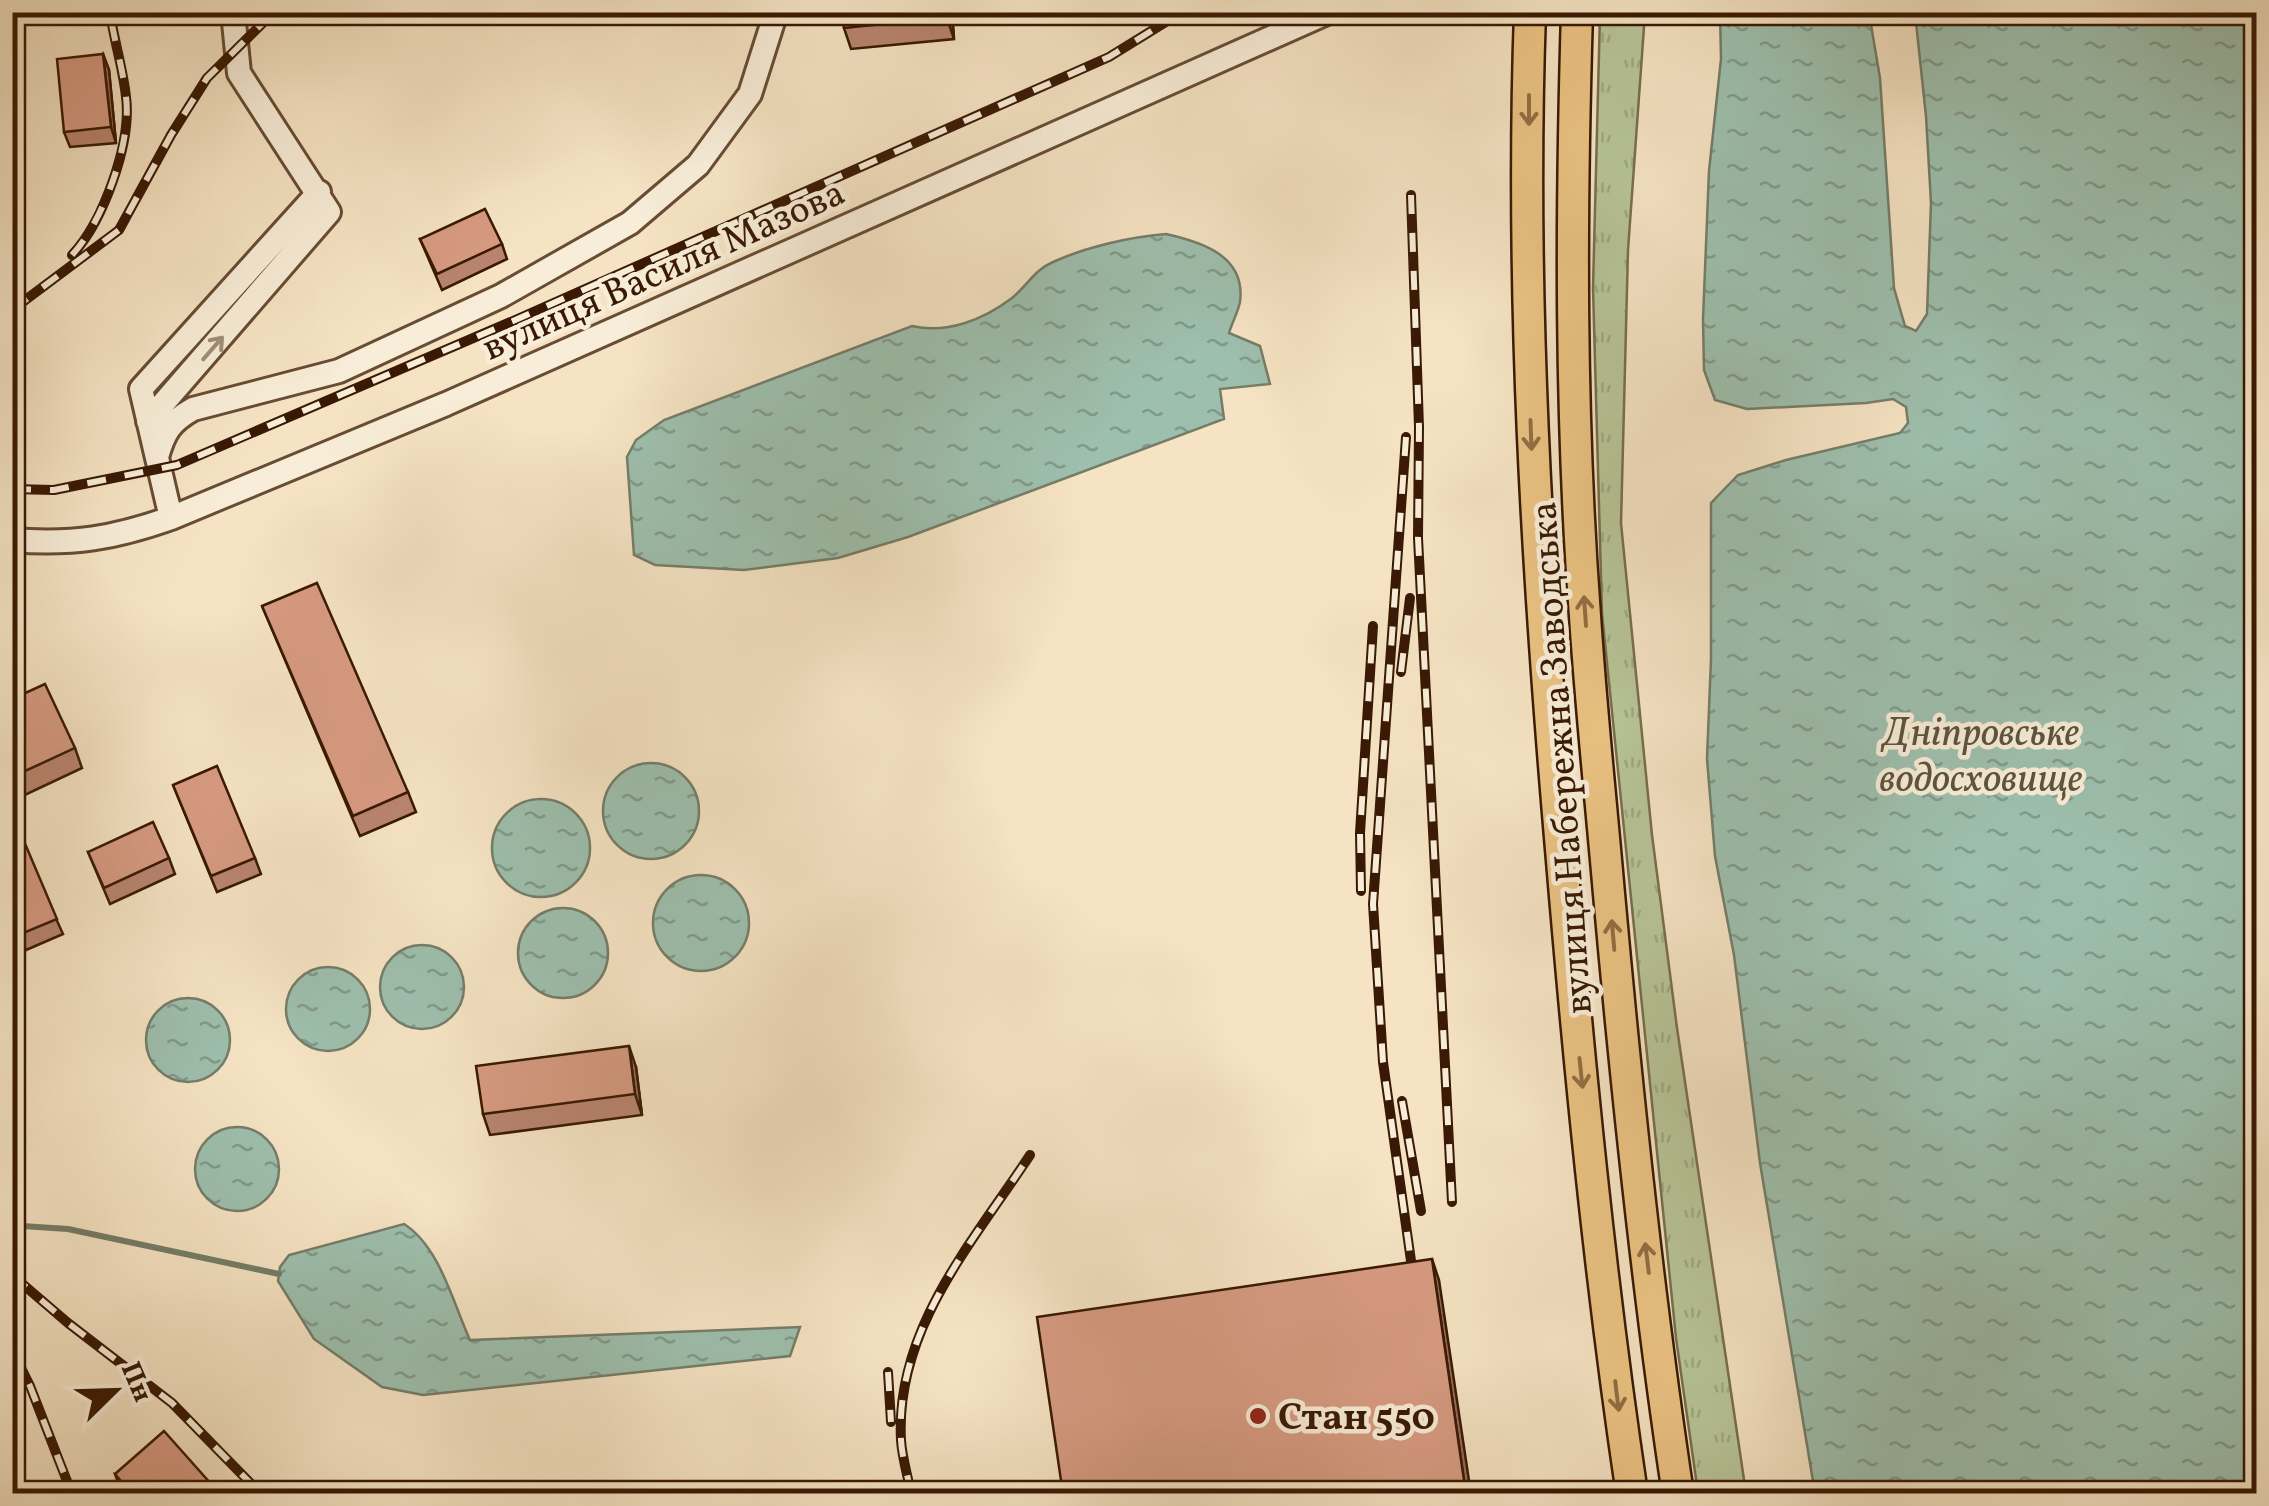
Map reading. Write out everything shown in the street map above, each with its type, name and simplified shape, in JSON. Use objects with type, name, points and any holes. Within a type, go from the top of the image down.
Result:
[{"type":"main road","name":"вулиця Набережна Заводська","points":[[1530,12],[1530,432],[1541,616],[1576,1034],[1632,1494]]},
{"type":"main road","name":"вулиця Набережна Заводська","points":[[1577,12],[1576,432],[1584,614],[1621,1029],[1678,1494]]},
{"type":"street","points":[[171,518],[141,389],[319,192],[239,73],[233,12]]},
{"type":"street","points":[[156,457],[164,432],[192,408],[339,371],[501,296],[630,222],[698,165],[750,94],[776,12]]},
{"type":"street","name":"вулиця Василя Мазова","points":[[12,540],[87,541],[171,518],[428,412],[1329,12]]},
{"type":"green space","points":[[1645,13],[1628,250],[1621,523],[1652,835],[1746,1493],[1698,1493],[1676,1338],[1602,614],[1593,288],[1600,14]]},
{"type":"water","name":"Дніпровське водосховище","points":[[1720,13],[1869,13],[1880,78],[1894,288],[1905,326],[1916,331],[1927,314],[1931,203],[1915,13],[2256,13],[2256,1493],[1815,1493],[1760,1163],[1734,955],[1715,856],[1707,759],[1711,503],[1738,475],[1900,433],[1908,423],[1906,407],[1893,399],[1747,409],[1715,400],[1704,370],[1703,319],[1709,171],[1721,59]]},
{"type":"water","points":[[1166,234],[1207,247],[1229,262],[1240,286],[1240,302],[1229,333],[1260,346],[1270,384],[1220,389],[1224,419],[908,537],[838,558],[744,570],[655,565],[634,555],[627,457],[636,440],[664,420],[912,326],[938,328],[977,319],[1012,298],[1046,265],[1108,243]]},
{"type":"water","points":[[651,763],[670,766],[685,777],[696,792],[696,830],[685,845],[670,856],[651,859],[632,856],[617,845],[606,830],[603,811],[606,792],[617,777],[632,766]]},
{"type":"water","points":[[541,799],[560,803],[575,814],[586,829],[590,848],[586,867],[575,882],[560,893],[541,897],[522,893],[507,882],[496,867],[492,848],[496,829],[507,814],[522,803]]},
{"type":"water","points":[[701,875],[719,878],[735,889],[746,905],[746,941],[735,957],[719,968],[701,971],[683,968],[667,957],[656,941],[653,923],[656,905],[667,889],[683,878]]},
{"type":"water","points":[[563,908],[580,911],[595,921],[605,936],[605,970],[595,985],[580,995],[563,998],[546,995],[531,985],[521,970],[518,953],[521,936],[531,921],[546,911]]},
{"type":"water","points":[[422,945],[438,948],[452,957],[461,971],[461,1003],[452,1017],[438,1026],[422,1029],[406,1026],[392,1017],[383,1003],[380,987],[383,971],[392,957],[406,948]]},
{"type":"water","points":[[328,967],[344,970],[358,979],[367,993],[367,1025],[358,1039],[344,1048],[328,1051],[312,1048],[298,1039],[289,1025],[286,1009],[289,993],[298,979],[312,970]]},
{"type":"water","points":[[188,998],[204,1001],[218,1010],[227,1024],[227,1056],[218,1070],[204,1079],[188,1082],[172,1079],[158,1070],[149,1056],[146,1040],[149,1024],[158,1010],[172,1001]]},
{"type":"water","points":[[237,1127],[253,1130],[267,1139],[276,1153],[276,1185],[267,1199],[253,1208],[237,1211],[221,1208],[207,1199],[198,1185],[195,1169],[198,1153],[207,1139],[221,1130]]},
{"type":"water","points":[[404,1224],[436,1261],[470,1340],[800,1327],[790,1356],[423,1395],[382,1387],[314,1339],[278,1281],[280,1267],[289,1255]]},
{"type":"building","points":[[842,12],[946,12],[947,18],[844,28]]},
{"type":"building","points":[[103,54],[111,127],[64,132],[57,59]]},
{"type":"building","points":[[485,209],[502,244],[437,274],[420,239]]},
{"type":"building","points":[[317,583],[408,792],[353,816],[262,606]]},
{"type":"building","points":[[45,684],[75,748],[12,777],[12,699]]},
{"type":"building","points":[[217,766],[255,858],[211,876],[173,785]]},
{"type":"building","points":[[15,820],[57,919],[21,934],[12,915]]},
{"type":"building","points":[[153,822],[169,858],[104,888],[88,852]]},
{"type":"building","points":[[629,1046],[635,1094],[483,1114],[476,1066]]},
{"type":"building","name":"Стан 550","points":[[1432,1259],[1466,1494],[1063,1494],[1037,1317]]},
{"type":"building","points":[[164,1431],[220,1494],[132,1494],[115,1474]]},
{"type":"waterway","points":[[12,1218],[22,1226],[68,1229],[279,1274]]},
{"type":"railway","points":[[72,255],[104,203],[124,136],[126,97],[110,12]]},
{"type":"railway","points":[[12,310],[119,230],[207,78],[274,12]]},
{"type":"railway","points":[[12,489],[54,490],[177,465],[1109,57],[1182,12]]},
{"type":"railway","points":[[1411,195],[1419,427],[1418,538],[1452,1202]]},
{"type":"railway","points":[[1406,437],[1373,904],[1383,1062],[1413,1275]]},
{"type":"railway","points":[[1401,672],[1410,598]]},
{"type":"railway","points":[[1361,891],[1360,833],[1373,626]]},
{"type":"railway","points":[[1402,1101],[1421,1211]]},
{"type":"railway","points":[[911,1494],[901,1440],[902,1399],[911,1361],[942,1289],[1030,1155]]},
{"type":"railway","points":[[12,1275],[172,1403],[261,1494]]},
{"type":"railway","points":[[12,1350],[72,1494]]},
{"type":"railway","points":[[888,1372],[891,1422]]},
{"type":"place","name":"Стан 550","points":[[1258,1416]]}]
